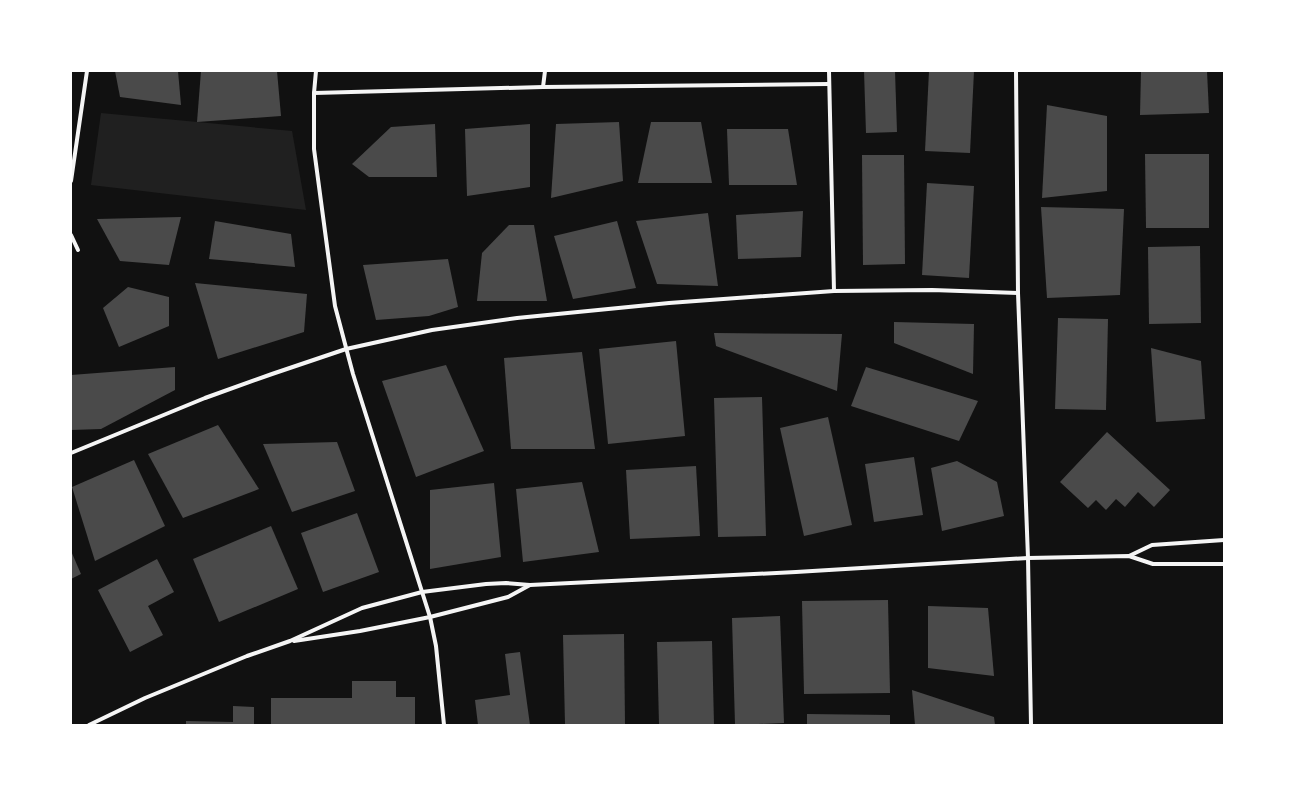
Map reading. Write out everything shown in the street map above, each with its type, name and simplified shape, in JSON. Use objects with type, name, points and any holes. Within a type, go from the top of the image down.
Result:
[{"type":"street","points":[[71,181],[87,71]]},
{"type":"street","points":[[316,71],[314,93],[314,149],[335,306],[355,382],[430,617],[436,646],[444,725]]},
{"type":"street","points":[[543,87],[545,71]]},
{"type":"street","points":[[829,71],[834,290]]},
{"type":"street","points":[[1016,71],[1018,293],[1028,558],[1031,725]]},
{"type":"street","points":[[314,93],[543,87],[829,84]]},
{"type":"street","points":[[71,234],[78,250]]},
{"type":"street","points":[[71,453],[205,398],[272,374],[346,349],[432,330],[516,318],[669,303],[834,290],[932,290],[1018,293]]},
{"type":"street","points":[[1129,556],[1152,545],[1224,540]]},
{"type":"street","points":[[89,725],[145,698],[247,656],[290,641],[362,608],[422,592],[486,584],[506,583],[530,585],[1028,558],[1129,556],[1153,564],[1224,564]]},
{"type":"street","points":[[290,641],[353,632],[430,617],[508,597],[530,585]]},
{"type":"shaded area","points":[[101,113],[292,131],[306,210],[91,185]]},
{"type":"building","points":[[115,71],[178,71],[181,105],[120,97]]},
{"type":"building","points":[[201,71],[277,71],[281,116],[197,122]]},
{"type":"building","points":[[864,71],[895,71],[897,132],[866,133]]},
{"type":"building","points":[[929,71],[974,71],[970,153],[925,151]]},
{"type":"building","points":[[1141,71],[1207,71],[1209,113],[1140,115]]},
{"type":"building","points":[[1047,105],[1107,116],[1107,191],[1042,198]]},
{"type":"building","points":[[619,122],[623,181],[551,198],[556,124]]},
{"type":"building","points":[[651,122],[701,122],[712,183],[638,183]]},
{"type":"building","points":[[435,124],[437,177],[369,177],[352,164],[391,127]]},
{"type":"building","points":[[530,124],[530,187],[467,196],[465,129]]},
{"type":"building","points":[[727,129],[788,129],[797,185],[729,185]]},
{"type":"building","points":[[1145,154],[1209,154],[1209,228],[1146,228]]},
{"type":"building","points":[[862,155],[904,155],[905,264],[863,265]]},
{"type":"building","points":[[927,183],[974,186],[969,278],[922,275]]},
{"type":"building","points":[[1041,207],[1124,209],[1120,295],[1047,298]]},
{"type":"building","points":[[803,211],[801,257],[738,259],[736,215]]},
{"type":"building","points":[[708,213],[718,286],[657,284],[636,221]]},
{"type":"building","points":[[181,217],[169,265],[120,261],[97,219]]},
{"type":"building","points":[[215,221],[291,234],[295,267],[209,259]]},
{"type":"building","points":[[617,221],[636,288],[573,299],[554,236]]},
{"type":"building","points":[[509,225],[534,225],[547,301],[477,301],[482,253]]},
{"type":"building","points":[[1200,246],[1201,323],[1149,324],[1148,247]]},
{"type":"building","points":[[448,259],[458,307],[429,316],[376,320],[363,265]]},
{"type":"building","points":[[195,283],[307,294],[304,332],[218,359]]},
{"type":"building","points":[[128,287],[169,297],[169,326],[119,347],[103,308]]},
{"type":"building","points":[[1058,318],[1108,319],[1106,410],[1055,409]]},
{"type":"building","points":[[894,322],[974,324],[973,374],[894,343]]},
{"type":"building","points":[[714,333],[842,334],[837,391],[716,346]]},
{"type":"building","points":[[676,341],[685,436],[608,444],[599,349]]},
{"type":"building","points":[[1151,348],[1201,361],[1205,419],[1156,422]]},
{"type":"building","points":[[582,352],[595,449],[511,449],[504,358]]},
{"type":"building","points":[[446,365],[484,451],[416,477],[382,381]]},
{"type":"building","points":[[175,367],[175,390],[101,429],[71,430],[71,375]]},
{"type":"building","points":[[866,367],[978,401],[959,441],[851,406]]},
{"type":"building","points":[[762,397],[766,536],[718,537],[714,398]]},
{"type":"building","points":[[828,417],[852,525],[804,536],[780,428]]},
{"type":"building","points":[[218,425],[259,489],[183,518],[148,454]]},
{"type":"building","points":[[1107,432],[1170,490],[1154,507],[1138,492],[1125,507],[1116,499],[1106,510],[1096,500],[1088,508],[1060,482]]},
{"type":"building","points":[[337,442],[355,491],[292,512],[263,444]]},
{"type":"building","points":[[914,457],[923,515],[874,522],[865,464]]},
{"type":"building","points":[[134,460],[165,526],[95,561],[72,487]]},
{"type":"building","points":[[957,461],[997,482],[1004,516],[942,531],[931,468]]},
{"type":"building","points":[[696,466],[700,536],[630,539],[626,470]]},
{"type":"building","points":[[582,482],[599,552],[523,562],[516,489]]},
{"type":"building","points":[[494,483],[501,557],[430,569],[430,490]]},
{"type":"building","points":[[357,513],[379,572],[323,592],[301,533]]},
{"type":"building","points":[[271,526],[298,589],[219,622],[193,559]]},
{"type":"building","points":[[71,551],[81,574],[71,579]]},
{"type":"building","points":[[157,559],[174,592],[148,606],[163,635],[130,652],[98,590]]},
{"type":"building","points":[[888,600],[890,693],[804,694],[802,601]]},
{"type":"building","points":[[928,606],[988,608],[994,676],[928,668]]},
{"type":"building","points":[[780,616],[784,723],[735,725],[732,618]]},
{"type":"building","points":[[624,634],[625,725],[565,725],[563,635]]},
{"type":"building","points":[[712,641],[714,725],[659,725],[657,642]]},
{"type":"building","points":[[520,652],[530,725],[478,725],[475,700],[510,695],[505,654]]},
{"type":"building","points":[[352,681],[396,681],[396,697],[415,697],[415,725],[271,725],[271,698],[352,698]]},
{"type":"building","points":[[912,690],[994,717],[995,725],[915,725]]},
{"type":"building","points":[[233,706],[254,707],[254,725],[186,725],[186,721],[233,722]]},
{"type":"building","points":[[807,714],[890,715],[890,725],[807,725]]}]
